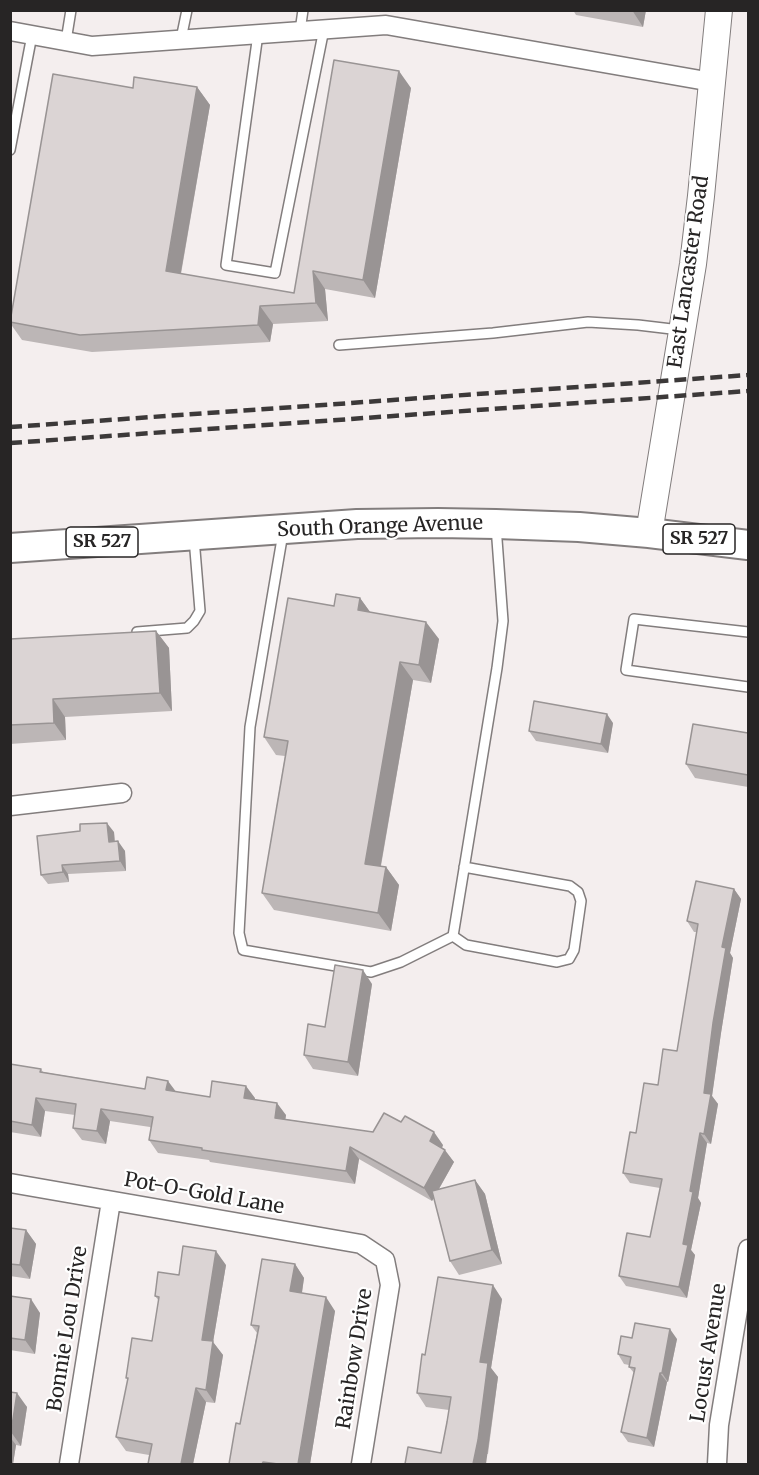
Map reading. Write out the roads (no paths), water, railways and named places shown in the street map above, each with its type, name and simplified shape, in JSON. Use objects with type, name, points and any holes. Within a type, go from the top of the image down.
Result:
[{"type":"main road","name":"South Orange Avenue","points":[[10,548],[357,524],[496,524],[579,528],[649,533],[748,545]]},
{"type":"street","name":"East Lancaster Road","points":[[649,533],[693,264],[719,10]]},
{"type":"street","points":[[10,31],[92,46],[386,25],[712,82]]},
{"type":"street","points":[[10,806],[122,793]]},
{"type":"street","name":"Pot-O-Gold Lane","points":[[10,1183],[361,1244],[385,1260]]},
{"type":"street","name":"Bonnie Lou Drive","points":[[69,1464],[111,1201]]},
{"type":"street","name":"Locust Avenue","points":[[717,1464],[719,1425],[748,1249]]},
{"type":"street","name":"Rainbow Drive","points":[[361,1464],[390,1285],[385,1260]]},
{"type":"lane","points":[[66,41],[71,10]]},
{"type":"lane","points":[[181,39],[187,10]]},
{"type":"lane","points":[[300,31],[303,10]]},
{"type":"lane","points":[[258,34],[226,265],[276,273],[324,29]]},
{"type":"lane","points":[[10,150],[32,35]]},
{"type":"lane","points":[[339,345],[493,333],[588,322],[682,331]]},
{"type":"lane","points":[[453,936],[497,670],[502,621],[496,524]]},
{"type":"lane","points":[[283,529],[250,727],[239,933],[243,950],[372,972],[400,962],[453,936]]},
{"type":"lane","points":[[128,633],[187,628],[194,621],[200,610],[194,535]]},
{"type":"lane","points":[[748,632],[634,619],[626,670],[748,687]]},
{"type":"lane","points":[[453,936],[466,945],[557,962],[569,959],[574,950],[581,901],[578,892],[570,886],[464,867]]},
{"type":"railway","points":[[10,427],[748,375]]},
{"type":"railway","points":[[10,443],[748,391]]}]
